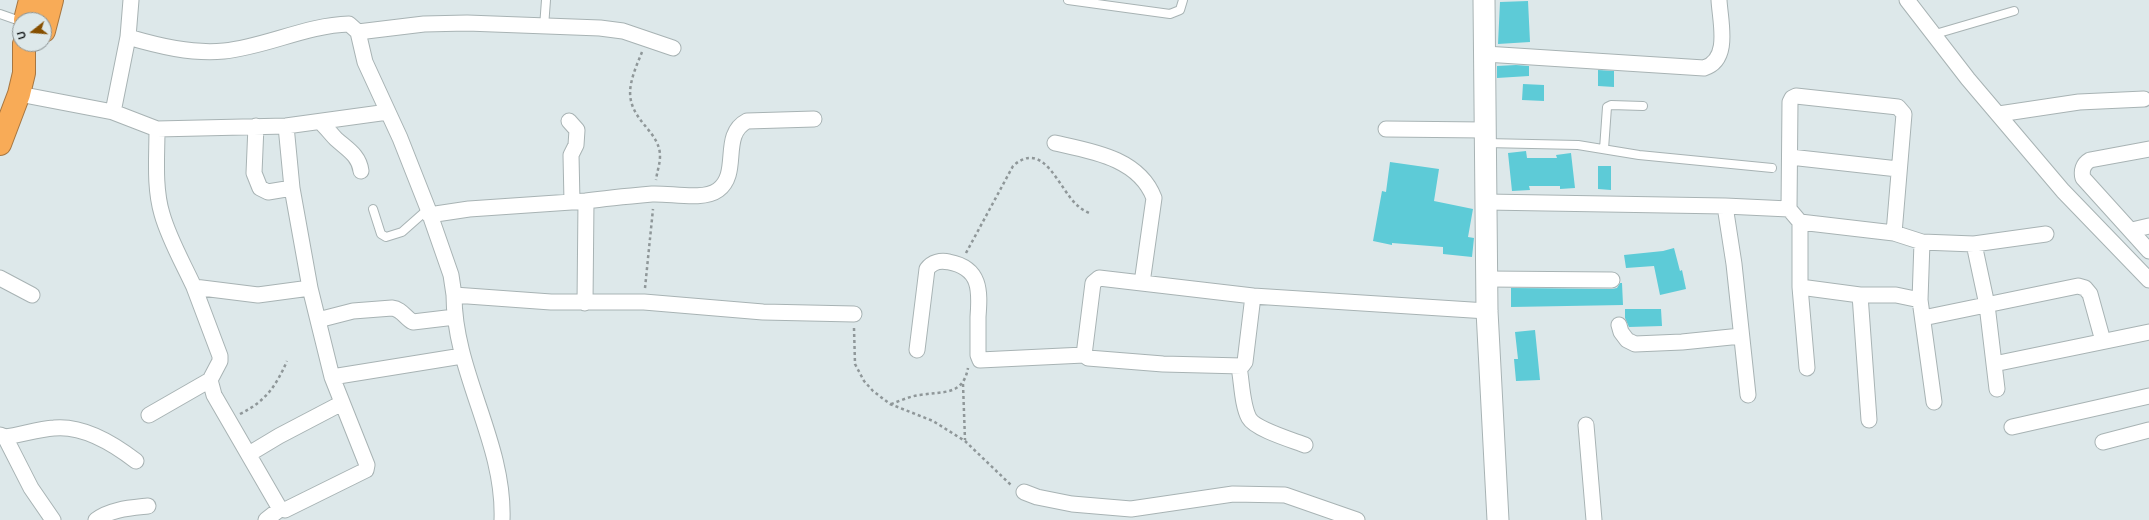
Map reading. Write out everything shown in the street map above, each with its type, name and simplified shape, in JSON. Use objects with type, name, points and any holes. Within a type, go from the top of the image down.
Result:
[{"type":"highway","points":[[27,12],[30,0]]},
{"type":"highway","points":[[49,12],[52,0]]},
{"type":"highway","points":[[24,52],[24,73]]},
{"type":"highway","points":[[0,144],[19,94],[24,73],[34,52]]},
{"type":"street","points":[[113,112],[128,37],[131,0]]},
{"type":"street","points":[[1484,0],[1484,137],[1487,310],[1498,520]]},
{"type":"street","points":[[1485,54],[1704,68],[1715,62],[1722,50],[1718,0]]},
{"type":"street","points":[[1907,0],[1932,34],[2063,191],[2149,280]]},
{"type":"street","points":[[358,32],[424,24],[467,23],[600,28],[623,31],[673,48]]},
{"type":"street","points":[[128,37],[163,47],[200,52],[218,51],[342,24],[349,24],[358,32],[365,62],[388,112],[428,212],[451,275],[455,317],[462,356],[497,470],[502,520]]},
{"type":"street","points":[[19,94],[113,112],[157,129],[286,126],[388,112]]},
{"type":"street","points":[[1894,233],[1898,197],[1898,169],[1904,114],[1902,109],[1898,107],[1796,96],[1792,98],[1790,102],[1789,210],[1800,222],[1894,233],[1922,242],[1974,244],[2046,234]]},
{"type":"street","points":[[1999,114],[2079,102],[2144,99]]},
{"type":"street","points":[[428,212],[654,194],[711,194],[719,190],[728,175],[733,134],[740,125],[747,121],[814,119]]},
{"type":"street","points":[[569,120],[577,130],[576,145],[571,155],[578,201],[585,303]]},
{"type":"street","points":[[320,122],[354,153],[362,171]]},
{"type":"street","points":[[256,126],[254,173],[260,188],[268,192],[292,188]]},
{"type":"street","points":[[266,520],[280,509],[285,510],[366,470],[367,465],[332,377],[310,288],[292,188],[286,126]]},
{"type":"street","points":[[149,415],[210,380],[220,361],[220,356],[194,287],[168,231],[162,213],[157,184],[157,129]]},
{"type":"street","points":[[1386,129],[1484,137]]},
{"type":"street","points":[[1055,143],[1111,157],[1141,177],[1150,186],[1154,198],[1142,283]]},
{"type":"street","points":[[2149,149],[2090,160],[2082,169],[2083,178],[2132,230],[2149,251]]},
{"type":"street","points":[[1790,157],[1898,169]]},
{"type":"street","points":[[1486,202],[1725,206],[1789,210]]},
{"type":"street","points":[[1725,206],[1748,395]]},
{"type":"street","points":[[1800,222],[1800,287],[1807,368]]},
{"type":"street","points":[[2132,230],[2149,226]]},
{"type":"street","points":[[1922,242],[1920,300],[1934,402]]},
{"type":"street","points":[[1974,244],[1987,305],[1997,389]]},
{"type":"street","points":[[917,350],[927,269],[930,265],[937,262],[945,261],[960,264],[976,279],[980,291],[978,355],[980,360],[1084,355],[1088,358],[1239,367],[1245,362],[1253,296]]},
{"type":"street","points":[[0,278],[32,295]]},
{"type":"street","points":[[1084,355],[1094,281],[1099,278],[1253,296],[1487,310]]},
{"type":"street","points":[[1487,279],[1612,280]]},
{"type":"street","points":[[1923,318],[2078,286],[2084,288],[2090,294],[2103,341]]},
{"type":"street","points":[[194,287],[258,295],[310,288]]},
{"type":"street","points":[[1800,287],[1860,295],[1896,295],[1920,300]]},
{"type":"street","points":[[454,295],[585,303],[644,302],[755,311],[854,314]]},
{"type":"street","points":[[1860,295],[1869,420]]},
{"type":"street","points":[[318,320],[353,311],[392,308],[398,309],[413,322],[455,317]]},
{"type":"street","points":[[1619,325],[1621,332],[1627,340],[1635,344],[1682,342],[1742,336]]},
{"type":"street","points":[[1994,364],[2149,332]]},
{"type":"street","points":[[332,377],[462,356]]},
{"type":"street","points":[[1239,367],[1247,412],[1250,420],[1257,426],[1304,444]]},
{"type":"street","points":[[210,380],[214,395],[280,509]]},
{"type":"street","points":[[2012,427],[2149,396]]},
{"type":"street","points":[[249,454],[279,436],[342,403]]},
{"type":"street","points":[[1586,425],[1594,520]]},
{"type":"street","points":[[53,520],[31,488],[3,436],[55,428],[68,429],[101,438],[136,461]]},
{"type":"street","points":[[2103,442],[2149,430]]},
{"type":"street","points":[[1024,492],[1037,497],[1072,504],[1131,509],[1233,494],[1285,495],[1357,520]]},
{"type":"street","points":[[96,520],[104,514],[122,509],[148,506]]},
{"type":"lane","points":[[544,27],[546,0]]},
{"type":"lane","points":[[1068,0],[1170,14],[1180,10],[1183,0]]},
{"type":"lane","points":[[1932,34],[2014,11]]},
{"type":"lane","points":[[0,14],[12,18]]},
{"type":"lane","points":[[1604,149],[1607,107],[1611,105],[1643,106]]},
{"type":"lane","points":[[1484,137],[1578,145],[1772,168]]},
{"type":"lane","points":[[373,209],[381,234],[386,237],[402,232],[428,212]]},
{"type":"path","points":[[644,302],[654,194],[660,155],[653,136],[637,117],[632,103],[630,85],[646,38]]},
{"type":"path","points":[[960,264],[1013,166],[1021,158],[1030,157],[1050,168],[1078,206],[1089,213]]},
{"type":"path","points":[[854,314],[855,364],[864,381],[890,404],[933,421],[966,441],[1010,485],[1024,492]]},
{"type":"path","points":[[229,419],[256,406],[278,382],[287,361]]},
{"type":"path","points":[[966,441],[963,384],[969,366]]},
{"type":"path","points":[[890,404],[920,395],[953,390],[963,384]]},
{"type":"building","points":[[1528,1],[1530,42],[1498,44],[1500,2]]},
{"type":"building","points":[[1497,66],[1529,66],[1529,76],[1497,78]]},
{"type":"building","points":[[1598,70],[1614,71],[1614,87],[1598,86]]},
{"type":"building","points":[[1523,84],[1544,85],[1544,101],[1522,100]]},
{"type":"building","points":[[1526,151],[1527,158],[1557,158],[1556,155],[1571,153],[1575,188],[1560,189],[1560,186],[1529,186],[1530,190],[1512,191],[1508,153]]},
{"type":"building","points":[[1390,162],[1439,169],[1434,201],[1473,209],[1468,237],[1474,238],[1472,257],[1443,254],[1443,247],[1392,243],[1392,245],[1373,241],[1382,191],[1386,192]]},
{"type":"building","points":[[1598,166],[1611,166],[1611,190],[1598,189]]},
{"type":"building","points":[[1674,248],[1680,271],[1682,270],[1686,289],[1660,295],[1654,266],[1626,268],[1624,255],[1663,251]]},
{"type":"building","points":[[1620,283],[1622,283],[1623,305],[1511,307],[1511,288],[1612,289],[1617,288]]},
{"type":"building","points":[[1625,309],[1661,309],[1662,326],[1629,327],[1625,318]]},
{"type":"building","points":[[1535,330],[1540,380],[1516,381],[1514,359],[1518,359],[1515,332]]}]
